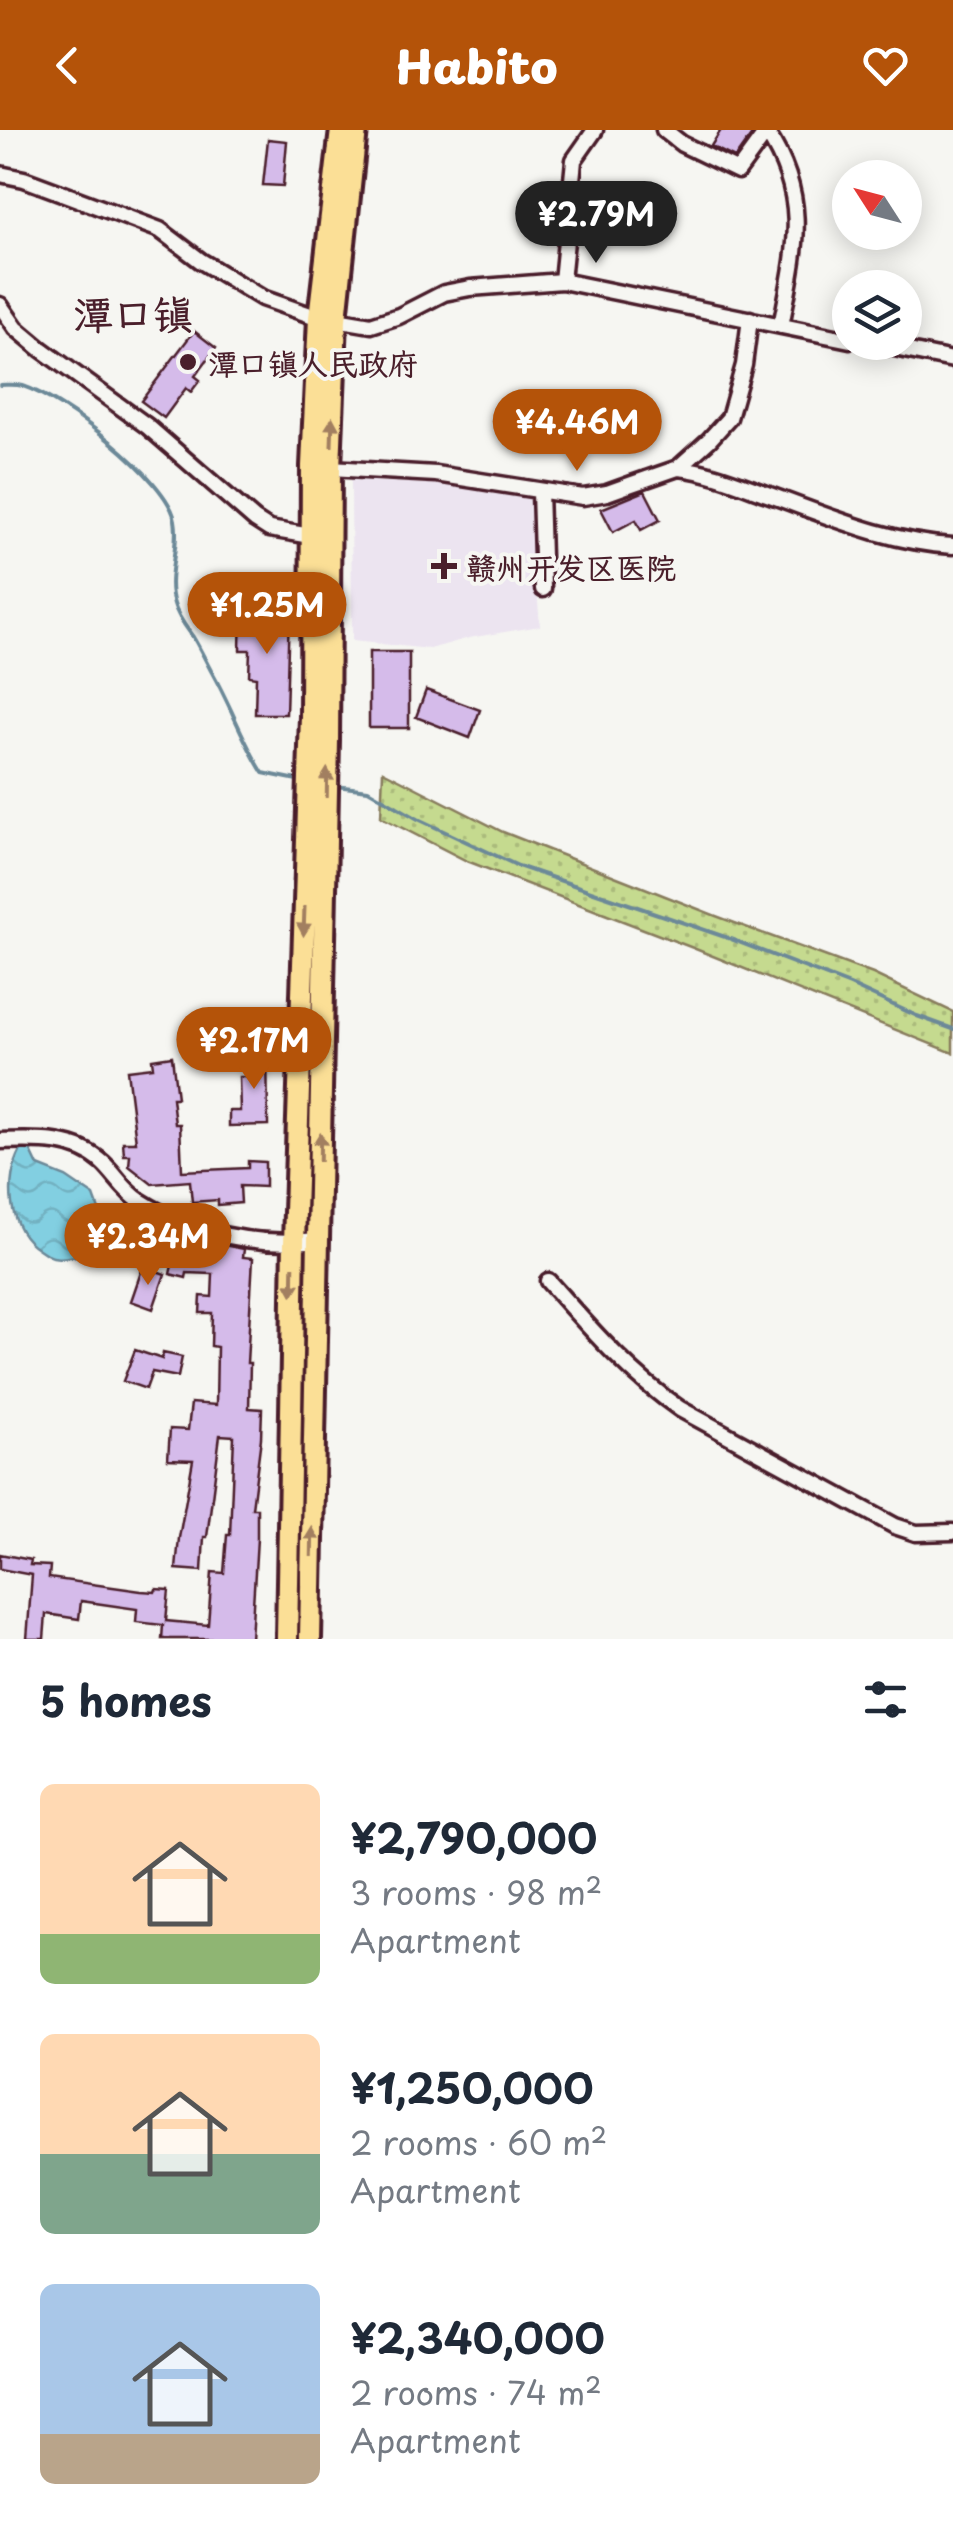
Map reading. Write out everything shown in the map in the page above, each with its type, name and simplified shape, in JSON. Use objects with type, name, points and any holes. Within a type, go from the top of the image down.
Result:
[{"type":"highway","points":[[320,716],[311,536],[342,130]]},
{"type":"highway","points":[[310,1639],[318,1240],[317,825],[330,468],[328,318],[356,130]]},
{"type":"highway","points":[[287,1639],[294,1243],[317,825]]},
{"type":"street","points":[[562,281],[574,160],[596,130]]},
{"type":"street","points":[[664,130],[682,144],[738,171],[768,131],[783,158],[797,223],[782,326]]},
{"type":"street","points":[[0,174],[160,230],[201,261],[262,298],[328,318],[372,325],[444,294],[470,288],[562,281],[832,336]]},
{"type":"street","points":[[0,305],[16,328],[147,426],[255,520],[285,533],[311,536]]},
{"type":"street","points":[[678,468],[729,418],[744,365],[750,319]]},
{"type":"street","points":[[922,354],[953,360]]},
{"type":"street","points":[[330,468],[436,474],[583,497],[678,468],[702,470],[915,543],[953,546]]},
{"type":"street","points":[[540,490],[542,588]]},
{"type":"street","points":[[0,1141],[70,1144],[100,1160],[127,1192],[144,1204],[200,1228],[246,1241],[318,1240]]},
{"type":"street","points":[[548,1281],[612,1352],[680,1410],[896,1526],[916,1533],[953,1532]]},
{"type":"shaded area","name":"赣州开发区医院","points":[[351,480],[453,485],[537,499],[540,626],[430,649],[352,641]]},
{"type":"green space","points":[[383,771],[503,832],[873,974],[953,1012],[953,1053],[467,861],[381,817]]},
{"type":"water","points":[[29,1147],[38,1166],[66,1177],[94,1196],[104,1238],[92,1258],[51,1256],[28,1240],[20,1229],[11,1190],[21,1150]]},
{"type":"building","points":[[721,130],[755,130],[735,158],[711,146]]},
{"type":"building","points":[[268,139],[287,141],[283,186],[263,185]]},
{"type":"building","name":"潭口镇人民政府","points":[[194,331],[216,348],[195,376],[200,380],[191,392],[186,388],[164,418],[141,401]]},
{"type":"building","points":[[645,491],[660,520],[641,530],[636,520],[613,532],[601,509]]},
{"type":"building","points":[[241,610],[289,611],[286,714],[255,714],[256,677],[249,676],[250,650],[240,650]]},
{"type":"building","points":[[369,652],[409,652],[409,728],[369,728]]},
{"type":"building","points":[[426,690],[480,710],[470,738],[416,717]]},
{"type":"building","points":[[267,1042],[268,1125],[229,1126],[229,1111],[240,1111],[239,1077],[252,1077],[252,1043]]},
{"type":"building","points":[[172,1056],[177,1098],[172,1098],[175,1124],[180,1124],[182,1171],[248,1168],[248,1161],[265,1162],[265,1187],[240,1186],[241,1203],[192,1202],[190,1181],[152,1184],[129,1166],[130,1155],[124,1155],[123,1142],[136,1142],[127,1070],[153,1067],[152,1059]]},
{"type":"building","points":[[158,1223],[192,1239],[244,1249],[243,1257],[253,1258],[247,1363],[249,1408],[262,1409],[252,1508],[257,1508],[257,1538],[251,1639],[162,1639],[163,1625],[136,1622],[137,1609],[81,1601],[79,1619],[46,1614],[44,1639],[27,1639],[32,1575],[0,1569],[0,1554],[31,1560],[30,1565],[50,1566],[49,1578],[141,1591],[169,1590],[166,1621],[208,1625],[212,1572],[224,1573],[230,1535],[234,1436],[220,1435],[202,1571],[176,1569],[193,1460],[168,1459],[170,1429],[188,1430],[191,1403],[216,1405],[217,1347],[211,1346],[212,1313],[200,1313],[201,1296],[212,1297],[213,1274],[187,1273],[186,1278],[170,1274],[175,1252],[151,1243]]},
{"type":"building","points":[[143,1266],[165,1274],[153,1309],[131,1301]]},
{"type":"building","points":[[135,1350],[162,1359],[163,1353],[182,1357],[178,1377],[152,1372],[146,1389],[123,1381]]},
{"type":"waterway","points":[[0,385],[23,386],[62,407],[111,442],[154,483],[175,520],[171,583],[177,613],[199,647],[263,773],[302,781]]},
{"type":"waterway","points":[[336,786],[368,790],[418,819],[518,866],[728,938],[953,1029]]},
{"type":"place","name":"潭口镇人民政府","points":[[188,362]]},
{"type":"place","name":"赣州开发区医院","points":[[444,566]]},
{"type":"district","name":"潭口镇","points":[[133,312]]}]
